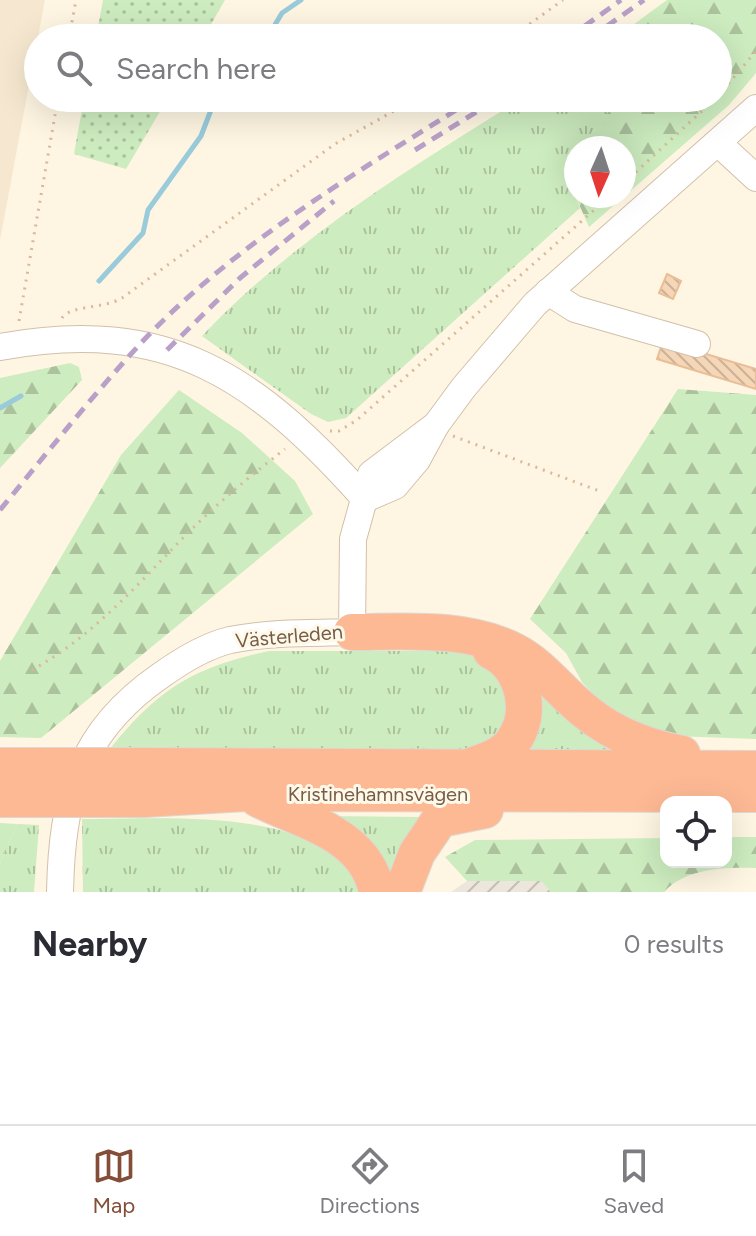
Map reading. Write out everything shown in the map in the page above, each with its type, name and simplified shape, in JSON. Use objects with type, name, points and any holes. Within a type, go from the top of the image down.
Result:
[{"type":"highway","points":[[352,632],[458,634],[511,649],[527,658],[595,720],[622,737],[655,748],[756,768]]},
{"type":"highway","points":[[458,634],[507,658],[519,677],[524,699],[522,721],[514,742],[493,758],[469,767]]},
{"type":"highway","name":"Kristinehamnsvägen","points":[[0,766],[246,793],[756,794]]},
{"type":"highway","name":"Kristinehamnsvägen","points":[[0,799],[144,783],[469,767],[756,768]]},
{"type":"highway","points":[[246,793],[326,828],[356,849],[374,878],[377,892]]},
{"type":"highway","points":[[402,892],[417,853],[440,819],[561,796]]},
{"type":"street","name":"Västerleden","points":[[60,892],[62,828],[74,784],[96,739],[138,691],[201,650],[228,641],[352,632],[353,539],[371,474],[436,425],[502,338],[548,292],[756,108]]},
{"type":"street","points":[[718,143],[756,178]]},
{"type":"street","points":[[548,292],[575,309],[697,344]]},
{"type":"street","points":[[9,338],[70,337],[133,341],[160,348],[225,374],[314,432],[365,499]]},
{"type":"path","points":[[72,24],[76,0]]},
{"type":"path","points":[[530,24],[563,0]]},
{"type":"path","points":[[732,79],[756,51]]},
{"type":"path","points":[[9,338],[55,112]]},
{"type":"path","points":[[59,326],[63,314],[71,309],[108,307],[335,144],[392,112]]},
{"type":"path","points":[[636,172],[701,112]]},
{"type":"path","points":[[32,670],[87,636],[123,603],[185,536],[314,432],[339,431],[357,420],[596,208]]},
{"type":"path","points":[[436,425],[463,442],[602,492]]},
{"type":"shaded area","points":[[0,0],[45,0],[40,24],[24,24],[24,112],[0,240]]},
{"type":"shaded area","points":[[467,881],[541,881],[551,892],[451,892]]},
{"type":"green space","points":[[103,0],[225,0],[211,24],[99,24]]},
{"type":"green space","points":[[667,0],[756,0],[756,73],[732,101],[732,24],[634,24]]},
{"type":"green space","points":[[82,112],[160,112],[126,169],[74,154]]},
{"type":"green space","points":[[501,112],[609,112],[589,136],[564,136],[564,208],[580,208],[346,418],[328,422],[311,414],[202,336],[275,268],[396,178]]},
{"type":"green space","points":[[609,112],[721,112],[636,186],[636,136],[589,136]]},
{"type":"green space","points":[[581,208],[611,208],[589,227]]},
{"type":"green space","points":[[70,363],[79,367],[82,380],[0,468],[0,378]]},
{"type":"green space","points":[[678,389],[756,395],[756,739],[645,735],[612,715],[582,682],[566,653],[530,619]]},
{"type":"green space","points":[[179,390],[242,433],[295,481],[313,514],[41,738],[0,737],[0,661],[121,455]]},
{"type":"green space","points":[[269,651],[459,651],[478,655],[510,695],[506,727],[474,751],[108,751],[143,712],[178,684],[218,665]]},
{"type":"green space","points":[[529,682],[629,750],[537,752],[523,745]]},
{"type":"green space","points":[[325,816],[420,817],[391,892]]},
{"type":"green space","points":[[82,819],[196,819],[239,822],[279,830],[314,843],[342,863],[360,892],[83,892]]},
{"type":"green space","points":[[0,823],[17,824],[0,863]]},
{"type":"green space","points":[[17,824],[39,825],[34,892],[0,892],[0,863]]},
{"type":"green space","points":[[732,837],[756,837],[756,868],[719,869],[695,874],[683,878],[664,892],[551,892],[541,881],[467,881],[445,857],[475,840],[660,838],[660,868],[732,868]]},
{"type":"building","points":[[667,274],[681,281],[673,299],[659,293]]},
{"type":"building","points":[[663,341],[756,369],[756,389],[657,359]]},
{"type":"waterway","points":[[275,24],[282,13],[301,0]]},
{"type":"waterway","points":[[99,281],[143,233],[148,210],[201,136],[210,112]]},
{"type":"waterway","points":[[0,408],[21,396]]},
{"type":"railway","points":[[588,24],[621,0]]},
{"type":"railway","points":[[610,24],[644,0]]},
{"type":"railway","points":[[0,510],[87,404],[179,306],[258,240],[453,112]]},
{"type":"railway","points":[[415,150],[476,112]]},
{"type":"railway","points":[[167,350],[240,278],[334,201]]}]
